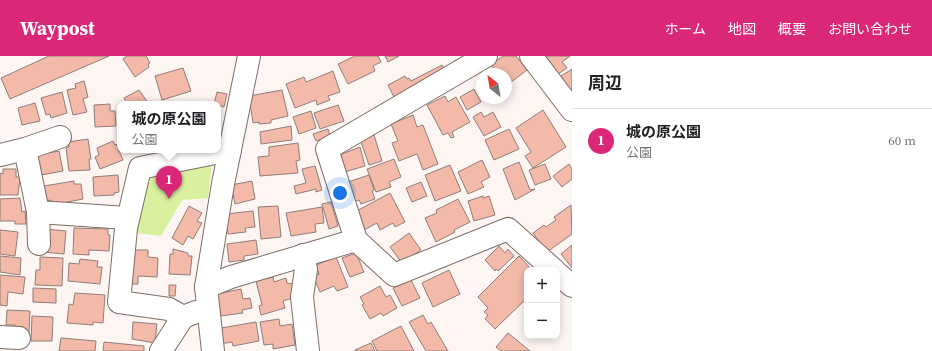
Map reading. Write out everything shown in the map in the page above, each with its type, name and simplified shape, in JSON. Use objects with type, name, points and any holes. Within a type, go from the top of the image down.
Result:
[{"type":"street","points":[[213,351],[207,297],[230,150],[249,56]]},
{"type":"street","points":[[486,56],[327,149],[356,240],[394,275],[508,229],[551,267]]},
{"type":"street","points":[[531,56],[572,110]]},
{"type":"street","points":[[0,155],[25,149],[60,136]]},
{"type":"street","points":[[25,149],[38,212],[39,244]]},
{"type":"street","points":[[221,152],[230,150]]},
{"type":"street","points":[[127,224],[140,168],[215,153]]},
{"type":"street","points":[[38,212],[127,218],[119,302],[169,309],[183,317]]},
{"type":"street","points":[[161,351],[183,317],[231,277],[356,240]]},
{"type":"street","points":[[303,255],[306,269],[302,298],[308,351]]},
{"type":"street","points":[[560,276],[572,286]]},
{"type":"green space","points":[[212,164],[208,198],[182,200],[161,236],[137,233],[147,177]]},
{"type":"building","points":[[49,56],[109,56],[10,99],[1,78]]},
{"type":"building","points":[[127,56],[146,56],[150,63],[148,64],[149,67],[135,77],[123,59]]},
{"type":"building","points":[[355,56],[378,56],[381,62],[373,66],[375,71],[348,84],[338,64]]},
{"type":"building","points":[[385,56],[399,56],[388,62]]},
{"type":"building","points":[[503,56],[516,56],[527,70],[512,81],[512,68],[493,68],[491,65]]},
{"type":"building","points":[[543,56],[570,56],[562,62],[567,68],[558,74]]},
{"type":"building","points":[[442,65],[446,74],[396,101],[388,85],[405,76],[411,81]]},
{"type":"building","points":[[183,68],[191,91],[162,100],[155,76]]},
{"type":"building","points":[[572,69],[572,93],[561,76]]},
{"type":"building","points":[[333,71],[340,92],[328,96],[330,100],[317,105],[316,100],[295,108],[286,84],[304,77],[306,82]]},
{"type":"building","points":[[84,81],[88,97],[83,99],[87,112],[73,115],[67,90],[76,88],[75,84]]},
{"type":"building","points":[[474,89],[476,93],[476,104],[478,104],[467,110],[460,97]]},
{"type":"building","points":[[139,90],[147,101],[126,101],[124,98]]},
{"type":"building","points":[[282,90],[288,116],[271,120],[271,123],[253,123],[249,96]]},
{"type":"building","points":[[62,92],[67,113],[51,118],[50,114],[46,115],[41,98]]},
{"type":"building","points":[[217,92],[227,94],[224,107],[221,106],[221,101],[215,101]]},
{"type":"building","points":[[445,96],[448,102],[456,97],[470,122],[452,132],[454,137],[451,138],[448,133],[443,135],[427,105]]},
{"type":"building","points":[[35,103],[40,121],[22,125],[18,108]]},
{"type":"building","points":[[110,104],[110,111],[115,111],[116,126],[95,127],[94,105]]},
{"type":"building","points":[[338,105],[344,121],[320,129],[314,113]]},
{"type":"building","points":[[543,110],[566,147],[533,168],[525,156],[531,152],[516,128]]},
{"type":"building","points":[[311,111],[316,128],[299,134],[293,117]]},
{"type":"building","points":[[481,112],[484,117],[493,112],[501,127],[484,136],[473,117]]},
{"type":"building","points":[[413,115],[417,127],[423,125],[438,164],[423,170],[417,154],[399,161],[392,143],[398,141],[391,124]]},
{"type":"building","points":[[291,126],[292,140],[261,144],[260,132]]},
{"type":"building","points":[[328,129],[330,136],[316,141],[313,134]]},
{"type":"building","points":[[509,129],[519,149],[494,160],[485,140]]},
{"type":"building","points":[[374,135],[382,161],[369,165],[360,139]]},
{"type":"building","points":[[88,139],[91,159],[89,159],[90,170],[69,171],[66,148],[69,147],[68,142]]},
{"type":"building","points":[[113,141],[117,146],[117,153],[120,153],[123,160],[100,169],[95,157],[99,155],[97,148]]},
{"type":"building","points":[[298,143],[300,160],[296,161],[298,173],[260,176],[258,157],[269,156],[269,147]]},
{"type":"building","points":[[360,147],[365,166],[341,173],[338,162],[342,154]]},
{"type":"building","points":[[59,151],[63,171],[41,175],[37,155]]},
{"type":"building","points":[[394,159],[401,177],[389,182],[391,187],[376,192],[367,169]]},
{"type":"building","points":[[482,160],[490,177],[481,182],[484,187],[468,194],[458,172]]},
{"type":"building","points":[[519,162],[530,190],[535,189],[515,200],[503,169]]},
{"type":"building","points":[[545,164],[551,179],[535,185],[529,170]]},
{"type":"building","points":[[569,164],[572,169],[572,179],[562,187],[553,176]]},
{"type":"building","points":[[450,165],[461,191],[435,201],[425,175]]},
{"type":"building","points":[[315,166],[322,190],[316,192],[316,189],[296,194],[294,186],[306,183],[302,169]]},
{"type":"building","points":[[3,169],[16,169],[16,177],[20,177],[18,195],[0,195],[0,173],[3,174]]},
{"type":"building","points":[[118,175],[119,192],[114,193],[114,195],[94,196],[93,177]]},
{"type":"building","points":[[369,175],[374,190],[372,191],[375,199],[361,204],[359,200],[349,203],[342,184]]},
{"type":"building","points":[[74,181],[74,184],[81,184],[83,199],[52,205],[51,200],[46,201],[44,186]]},
{"type":"building","points":[[252,181],[255,199],[235,204],[231,185]]},
{"type":"building","points":[[421,182],[427,196],[412,202],[406,188]]},
{"type":"building","points":[[390,193],[405,222],[395,227],[393,223],[380,230],[377,223],[360,232],[351,214]]},
{"type":"building","points":[[483,196],[483,198],[489,196],[495,215],[474,221],[468,201]]},
{"type":"building","points":[[20,198],[22,212],[25,211],[26,224],[15,224],[15,221],[0,221],[0,199]]},
{"type":"building","points":[[458,199],[470,222],[454,230],[455,232],[436,242],[425,218],[437,213],[436,210]]},
{"type":"building","points":[[331,202],[338,226],[329,229],[322,204]]},
{"type":"building","points":[[571,205],[572,234],[547,252],[533,233],[544,225],[546,227],[556,220],[554,217]]},
{"type":"building","points":[[189,206],[202,213],[197,221],[202,223],[193,239],[188,236],[183,245],[172,238]]},
{"type":"building","points":[[278,206],[281,237],[261,239],[258,207]]},
{"type":"building","points":[[322,207],[324,223],[315,224],[316,232],[291,236],[286,213]]},
{"type":"building","points":[[253,211],[255,227],[245,228],[246,232],[228,234],[226,214]]},
{"type":"building","points":[[74,228],[108,229],[108,235],[110,235],[109,251],[89,250],[89,255],[73,254]]},
{"type":"building","points":[[45,229],[66,231],[64,254],[43,252]]},
{"type":"building","points":[[0,230],[18,232],[15,256],[0,254]]},
{"type":"building","points":[[409,233],[421,250],[402,263],[390,247]]},
{"type":"building","points":[[256,240],[258,254],[244,256],[244,260],[229,262],[227,244]]},
{"type":"building","points":[[572,245],[572,268],[561,254]]},
{"type":"building","points":[[499,246],[505,253],[508,249],[514,256],[498,271],[496,269],[495,271],[485,260]]},
{"type":"building","points":[[173,249],[188,253],[188,256],[192,256],[190,275],[169,274],[170,254],[173,254]]},
{"type":"building","points":[[129,250],[148,250],[148,257],[158,258],[157,277],[138,276],[138,284],[128,284]]},
{"type":"building","points":[[356,253],[364,272],[350,277],[342,258]]},
{"type":"building","points":[[0,256],[21,258],[20,275],[0,272]]},
{"type":"building","points":[[519,256],[529,267],[524,267],[524,301],[495,329],[485,319],[488,315],[484,312],[488,308],[478,297]]},
{"type":"building","points":[[40,257],[63,258],[62,286],[35,285],[36,270],[40,270]]},
{"type":"building","points":[[336,257],[348,287],[337,291],[334,286],[320,292],[313,276],[319,274],[316,265]]},
{"type":"building","points":[[80,259],[98,261],[97,267],[102,267],[100,284],[68,281],[69,263],[79,264]]},
{"type":"building","points":[[449,270],[460,294],[433,307],[422,283]]},
{"type":"building","points":[[0,275],[25,277],[23,294],[8,292],[7,306],[0,305]]},
{"type":"building","points":[[273,277],[274,282],[286,278],[287,283],[293,284],[296,297],[283,301],[285,308],[261,315],[259,306],[262,305],[256,281]]},
{"type":"building","points":[[411,280],[420,298],[402,306],[393,288]]},
{"type":"building","points":[[169,285],[176,285],[175,296],[169,296]]},
{"type":"building","points":[[380,286],[386,297],[390,295],[397,308],[383,316],[381,313],[370,319],[362,305],[364,304],[360,297]]},
{"type":"building","points":[[33,288],[56,289],[56,303],[33,302]]},
{"type":"building","points":[[241,289],[243,299],[250,298],[252,308],[242,310],[243,313],[221,316],[217,294]]},
{"type":"building","points":[[75,293],[105,295],[103,323],[93,322],[93,325],[67,323],[69,304],[73,305]]},
{"type":"building","points":[[7,310],[30,311],[29,332],[14,331],[15,325],[6,325]]},
{"type":"building","points":[[423,315],[428,324],[431,322],[448,351],[426,351],[409,322]]},
{"type":"building","points":[[32,316],[53,317],[52,341],[31,341]]},
{"type":"building","points":[[279,319],[280,326],[292,324],[295,345],[273,349],[273,344],[264,345],[260,322]]},
{"type":"building","points":[[133,322],[157,324],[155,343],[132,339]]},
{"type":"building","points":[[256,322],[259,341],[233,346],[232,342],[220,344],[218,335],[222,335],[221,328]]},
{"type":"building","points":[[401,326],[414,351],[377,351],[372,341]]},
{"type":"building","points":[[508,333],[530,351],[501,351],[496,347]]},
{"type":"building","points":[[61,338],[96,341],[95,351],[59,351]]},
{"type":"building","points":[[104,342],[144,346],[144,351],[103,351]]},
{"type":"building","points":[[371,343],[375,351],[355,351],[355,350]]},
{"type":"place","name":"城の原公園","points":[[169,199]]}]
